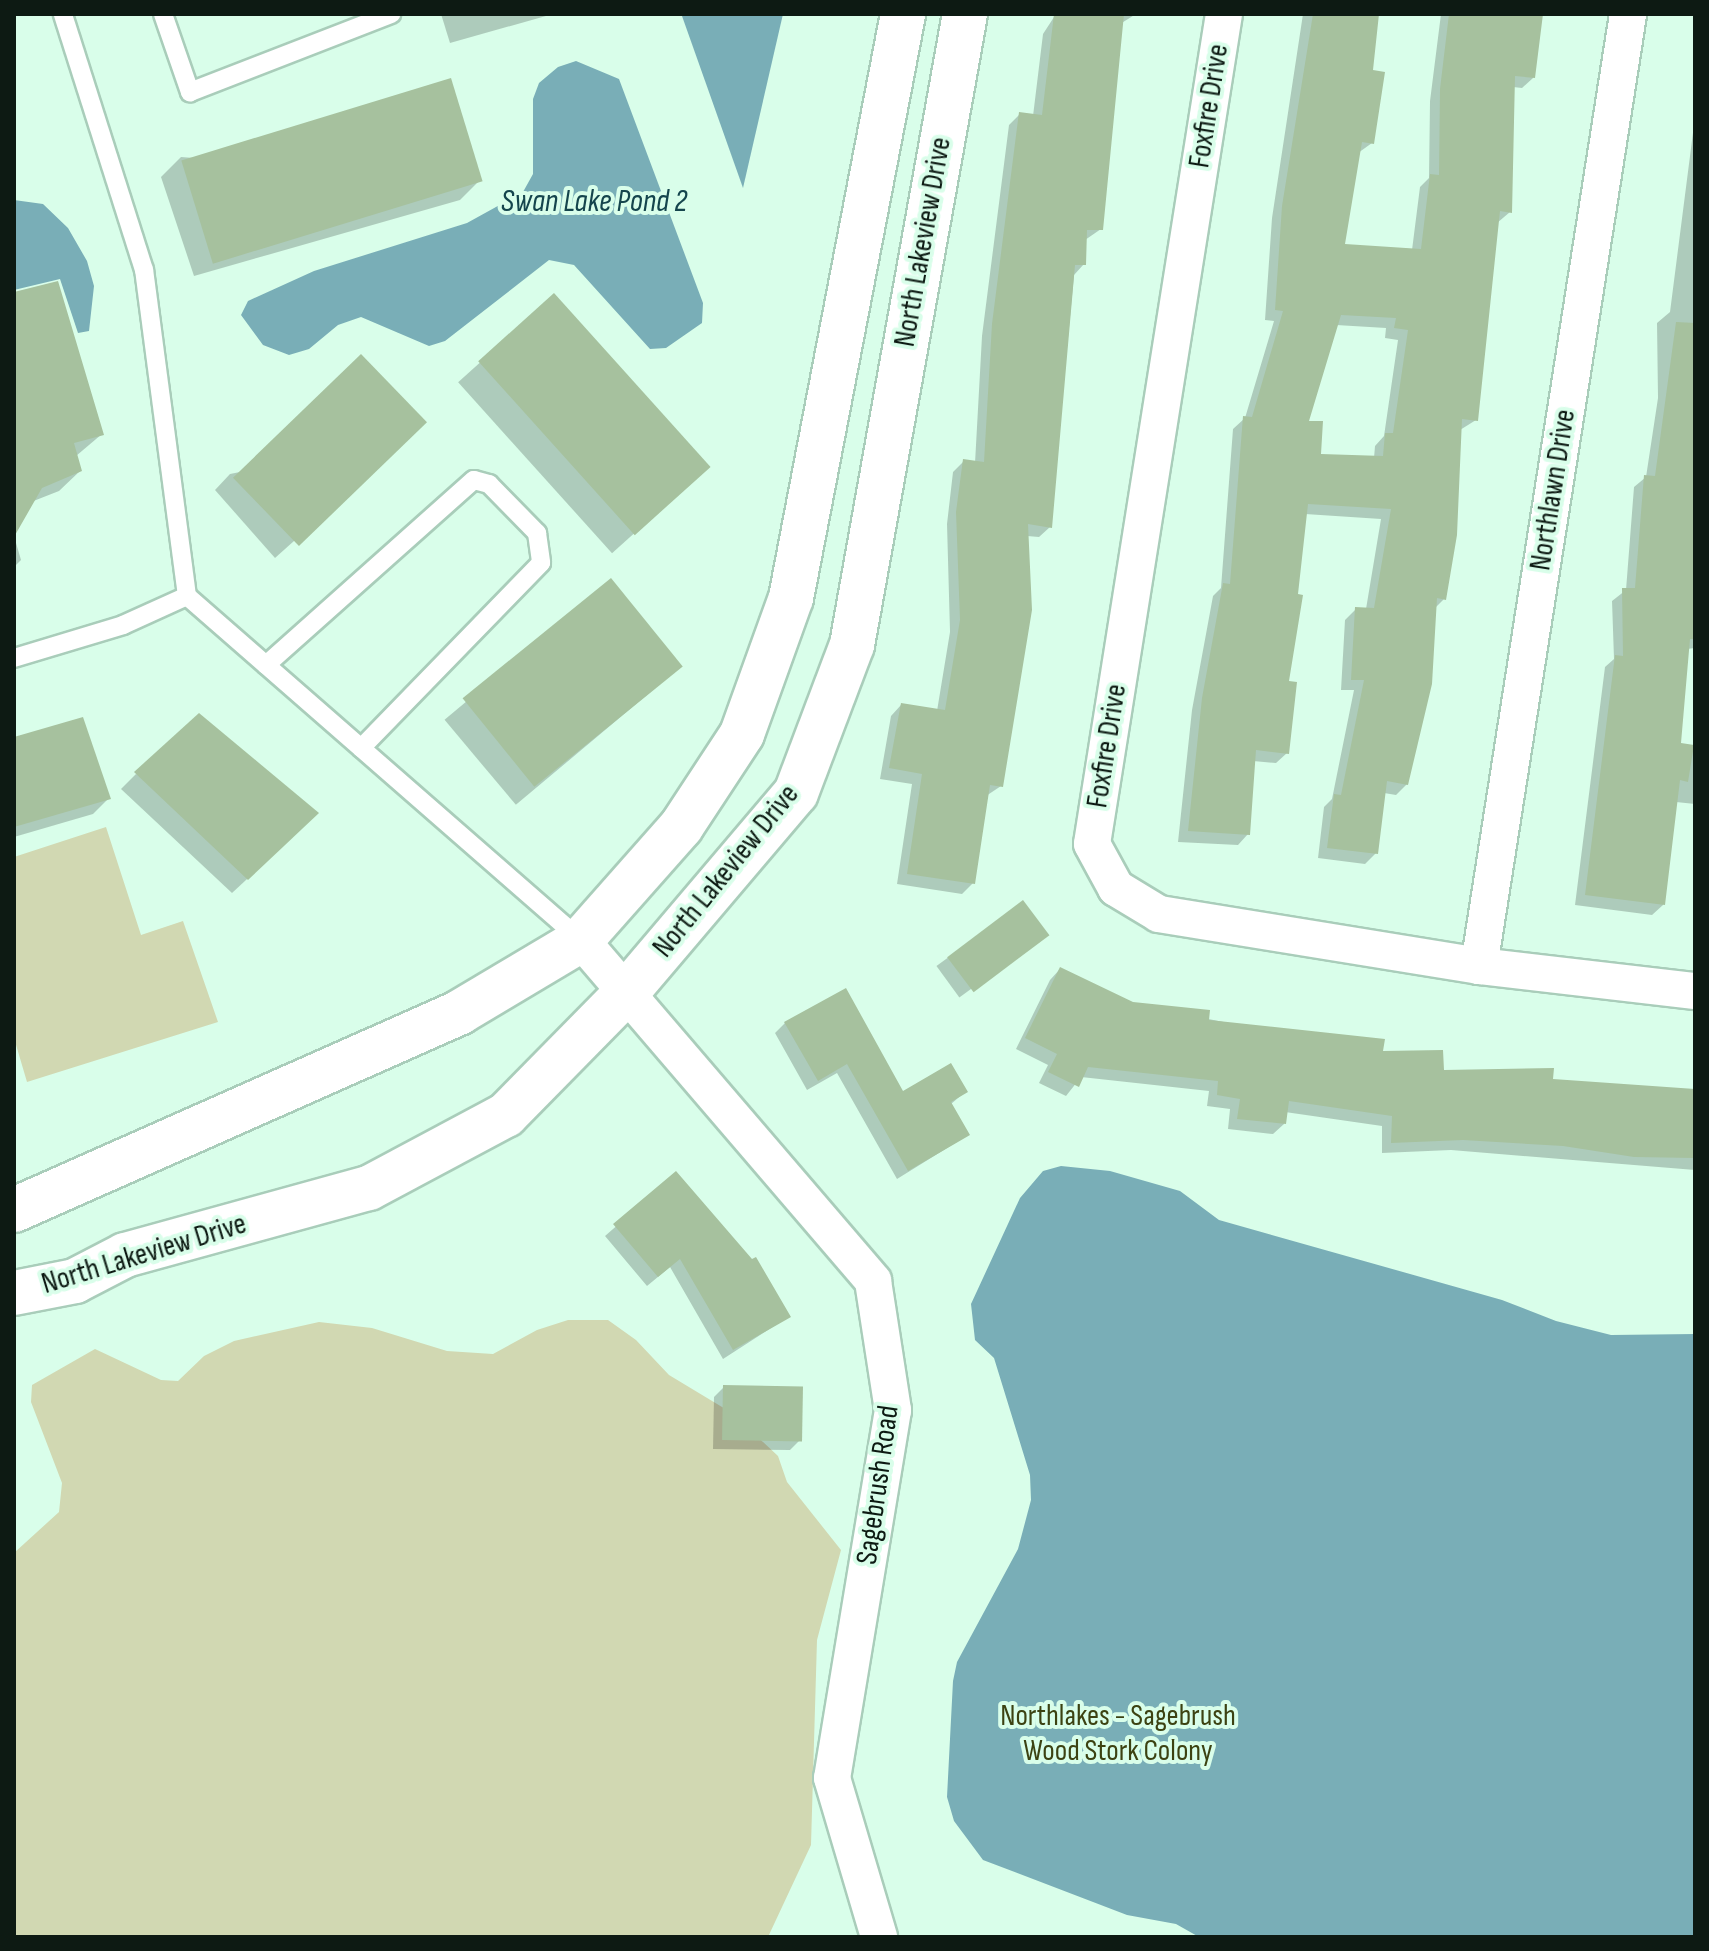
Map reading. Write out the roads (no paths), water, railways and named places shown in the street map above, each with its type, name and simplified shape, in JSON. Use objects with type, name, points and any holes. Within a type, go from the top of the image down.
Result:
[{"type":"street","name":"North Lakeview Drive","points":[[14,1210],[460,1012],[581,940],[681,827],[742,734],[791,598],[832,400],[903,14]]},
{"type":"street","name":"North Lakeview Drive","points":[[14,1293],[75,1281],[125,1255],[369,1188],[506,1115],[627,992],[796,793],[852,645],[965,14]]},
{"type":"street","name":"Foxfire Drive","points":[[1224,14],[1092,844],[1116,888],[1159,914],[1479,966],[1695,991]]},
{"type":"street","name":"Northlawn Drive","points":[[1479,966],[1628,14]]},
{"type":"street","points":[[832,400],[892,412]]},
{"type":"street","name":"Sagebrush Road","points":[[581,940],[873,1281],[893,1410],[832,1778],[879,1937]]},
{"type":"lane","points":[[63,14],[144,270],[187,596],[581,940]]},
{"type":"lane","points":[[163,14],[190,92],[391,14]]},
{"type":"lane","points":[[266,665],[474,480],[489,484],[537,533],[541,563],[361,748]]},
{"type":"lane","points":[[14,658],[123,625],[187,596]]},
{"type":"water","points":[[783,14],[743,188],[682,16]]},
{"type":"water","name":"Swan Lake Pond 2","points":[[576,61],[619,79],[703,303],[702,323],[666,348],[650,349],[574,265],[549,260],[445,341],[429,346],[361,317],[338,325],[309,349],[289,355],[263,345],[241,315],[248,301],[314,271],[467,223],[523,192],[533,174],[533,99],[539,83],[558,67]]},
{"type":"water","points":[[14,200],[43,204],[68,228],[87,261],[94,286],[89,331],[78,333],[60,279],[14,290]]},
{"type":"water","points":[[1061,1166],[1110,1171],[1180,1191],[1219,1220],[1502,1300],[1556,1321],[1611,1335],[1695,1334],[1695,1937],[1199,1937],[1176,1924],[1127,1915],[983,1860],[954,1821],[947,1797],[953,1681],[957,1662],[1018,1549],[1031,1500],[1030,1475],[994,1358],[975,1340],[971,1304],[1020,1198],[1043,1171]]},
{"type":"park label","name":"Northlakes - Sagebrush Wood Stork Colony","points":[[1118,1733]]}]
